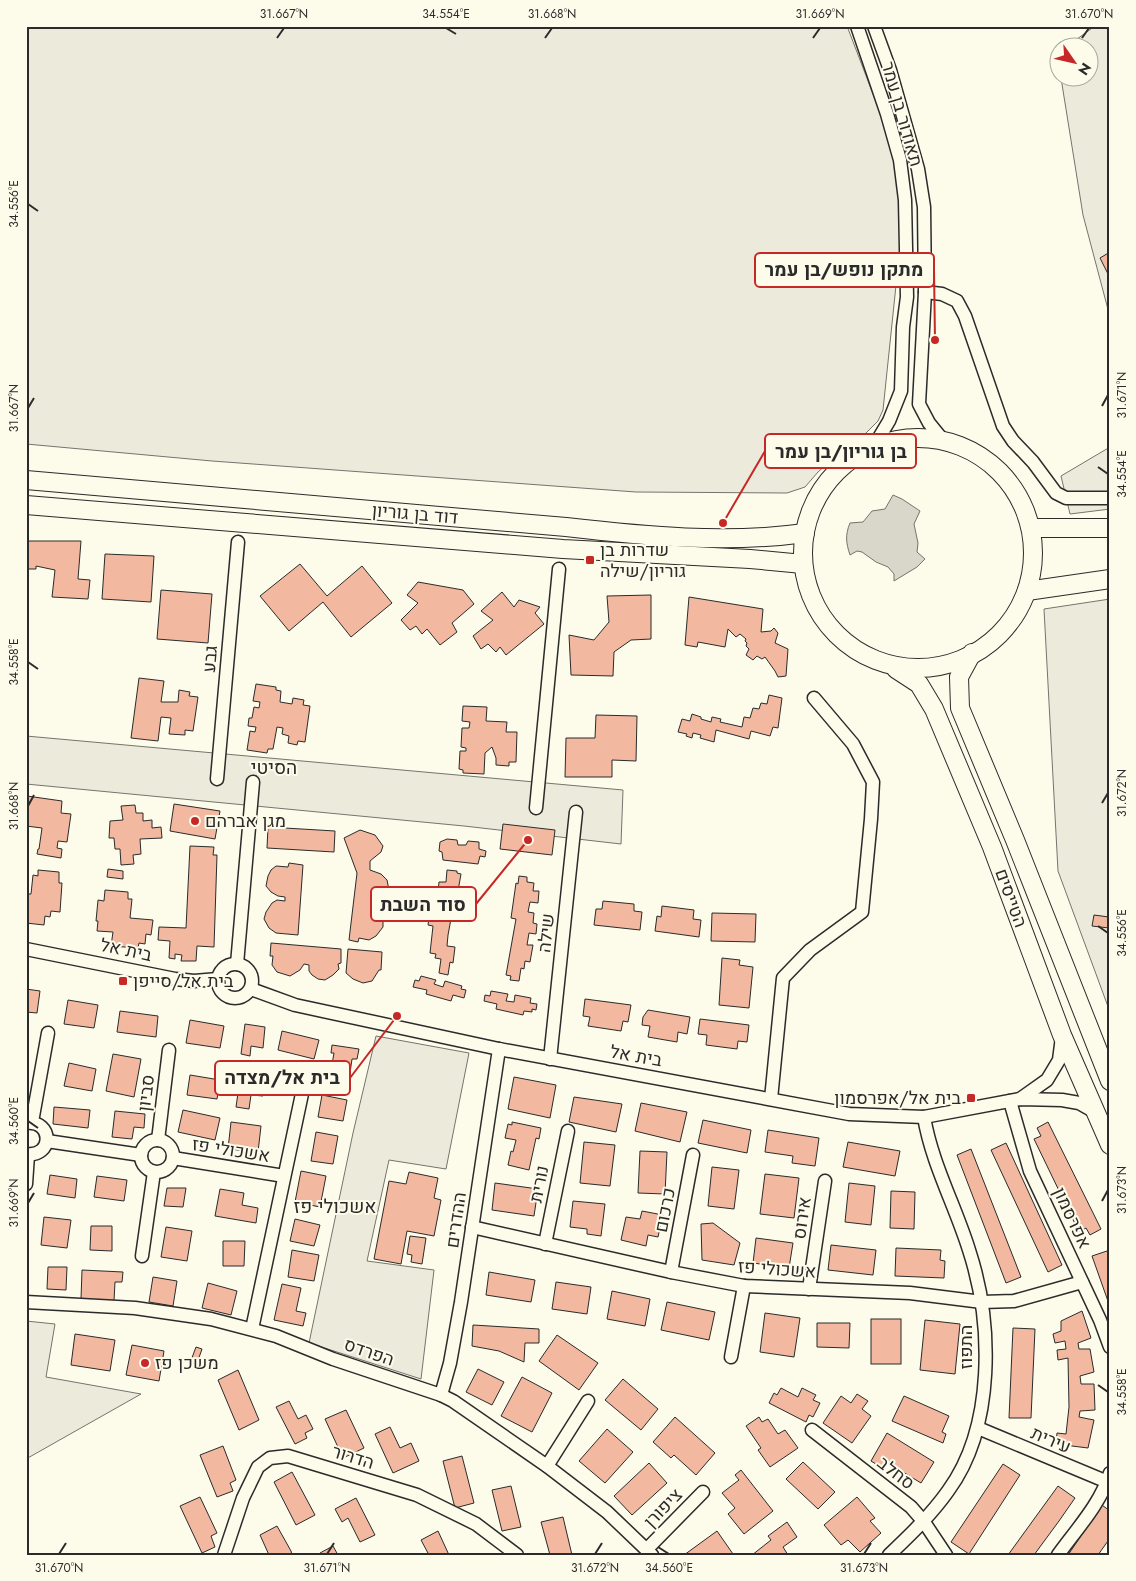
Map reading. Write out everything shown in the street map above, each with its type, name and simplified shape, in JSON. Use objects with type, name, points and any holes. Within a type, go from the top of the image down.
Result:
[{"type":"main road","points":[[920,437],[942,439],[963,446],[982,456],[1000,470],[1018,494],[1031,528],[1034,552],[1032,574],[1027,591],[1014,617],[999,635],[982,649],[941,666],[918,670],[892,666],[854,649],[837,635],[823,618],[812,598],[803,564],[805,532],[811,510],[822,489],[836,472],[855,456],[874,446],[920,437]]},
{"type":"main road","name":"דוד בן גוריון","points":[[26,480],[566,527],[647,536],[772,537],[805,532]]},
{"type":"main road","name":"דוד בן גוריון","points":[[26,504],[563,549],[655,556],[750,559],[803,564]]},
{"type":"main road","points":[[1031,528],[1110,528]]},
{"type":"main road","points":[[1027,591],[1110,579]]},
{"type":"main road","name":"הטייסים","points":[[972,653],[959,677],[960,708],[1016,840],[1110,1081]]},
{"type":"main road","name":"הטייסים","points":[[892,666],[920,684],[934,709],[992,847],[1062,1035],[1110,1146]]},
{"type":"street","name":"תאודור בן עמר","points":[[857,26],[887,114],[897,151],[905,200],[907,297],[903,327],[901,391],[889,422],[874,446]]},
{"type":"street","name":"תאודור בן עמר","points":[[874,26],[890,70],[918,169],[924,207],[925,292],[919,404],[929,424],[942,439]]},
{"type":"street","points":[[925,292],[942,294],[957,301],[965,316],[1003,426],[1056,493],[1066,498],[1110,498]]},
{"type":"street","name":"גבע","points":[[217,779],[238,542]]},
{"type":"street","points":[[536,808],[559,569]]},
{"type":"street","points":[[771,1099],[783,978],[810,950],[862,912],[873,782],[853,744],[814,698]]},
{"type":"street","points":[[237,964],[253,782]]},
{"type":"street","name":"שילה","points":[[550,1059],[576,812]]},
{"type":"street","name":"בית אל","points":[[26,949],[175,979],[194,981],[218,979]]},
{"type":"street","points":[[237,964],[242,965],[251,972],[251,989],[242,997],[231,997],[221,990],[218,979],[227,966],[237,964]]},
{"type":"street","name":"בית אל","points":[[251,989],[295,1005],[550,1059],[849,1114],[924,1117],[1015,1100],[1062,1100],[1079,1103],[1095,1112]]},
{"type":"street","points":[[26,1184],[27,1154],[38,1153],[47,1141],[47,1136],[42,1126],[29,1122],[48,1032]]},
{"type":"street","name":"בית אל","points":[[1015,1100],[1047,1080],[1059,1060],[1062,1035]]},
{"type":"street","name":"ההדרים","points":[[442,1395],[452,1354],[498,1048]]},
{"type":"street","name":"סביון","points":[[158,1140],[169,1050]]},
{"type":"street","points":[[252,1329],[306,1075]]},
{"type":"street","name":"אפרסמון","points":[[1015,1100],[1030,1171],[1100,1320],[1110,1347]]},
{"type":"street","name":"התפוז","points":[[889,1555],[924,1522],[949,1490],[966,1462],[978,1428],[986,1344],[982,1302],[969,1250],[928,1141],[924,1117]]},
{"type":"street","name":"נורית","points":[[545,1244],[568,1131]]},
{"type":"street","points":[[158,1140],[168,1144],[173,1153],[173,1158],[169,1168],[164,1171],[154,1172],[146,1168],[141,1155],[145,1146],[158,1140]]},
{"type":"street","points":[[47,1141],[141,1155]]},
{"type":"street","name":"כרכום","points":[[671,1272],[693,1155]]},
{"type":"street","name":"אשכולי פז","points":[[173,1158],[284,1176]]},
{"type":"street","points":[[142,1256],[154,1172]]},
{"type":"street","name":"אירוס","points":[[809,1289],[825,1181]]},
{"type":"street","name":"אשכולי פז","points":[[472,1227],[671,1272],[744,1286],[910,1293],[982,1302],[1014,1301],[1082,1282]]},
{"type":"street","points":[[731,1357],[744,1286]]},
{"type":"street","name":"הפרדס","points":[[26,1302],[134,1308],[211,1319],[276,1336],[334,1359],[442,1395],[547,1466],[607,1512],[649,1552]]},
{"type":"street","points":[[547,1466],[588,1401]]},
{"type":"street","name":"עירית","points":[[978,1428],[1109,1479]]},
{"type":"street","name":"סחלב","points":[[812,1430],[911,1507],[924,1522],[946,1555]]},
{"type":"street","name":"הדרור","points":[[224,1555],[243,1498],[258,1467],[270,1458],[288,1456],[416,1495],[476,1524],[517,1555]]},
{"type":"street","points":[[1058,1555],[1109,1479]]},
{"type":"street","name":"ציפורן","points":[[649,1552],[703,1492]]},
{"type":"shaded area","points":[[26,26],[847,26],[904,175],[902,228],[883,410],[878,421],[864,435],[841,451],[805,487],[787,493],[636,492],[212,461],[26,444]]},
{"type":"shaded area","points":[[1095,26],[1110,26],[1110,317],[1083,215],[1063,88],[1098,88],[1098,38],[1078,38]]},
{"type":"shaded area","points":[[1110,447],[1110,509],[1070,514],[1061,476]]},
{"type":"shaded area","points":[[893,495],[920,511],[914,524],[918,543],[917,552],[925,559],[917,567],[894,581],[894,574],[888,567],[876,562],[862,552],[857,551],[850,555],[847,539],[850,523],[863,522],[872,511],[885,509]]},
{"type":"shaded area","points":[[1110,599],[1110,1012],[1058,871],[1044,609]]},
{"type":"shaded area","points":[[26,736],[623,790],[621,844],[464,826],[26,784]]},
{"type":"shaded area","points":[[376,1036],[469,1053],[446,1169],[389,1160],[367,1261],[434,1270],[421,1379],[309,1343],[353,1133]]},
{"type":"shaded area","points":[[26,1321],[55,1324],[46,1377],[141,1394],[26,1459]]},
{"type":"building","points":[[1110,252],[1110,278],[1100,258]]},
{"type":"building","points":[[26,541],[81,541],[78,579],[90,580],[88,599],[52,597],[55,570],[36,566],[36,569],[26,569]]},
{"type":"building","points":[[105,554],[154,556],[151,602],[102,599]]},
{"type":"building","points":[[300,564],[327,596],[362,566],[392,603],[351,637],[323,602],[289,631],[260,596]]},
{"type":"building","points":[[418,582],[463,590],[474,604],[452,623],[457,632],[440,645],[427,629],[422,634],[416,626],[410,630],[401,620],[418,603],[407,595]]},
{"type":"building","points":[[161,590],[212,594],[208,643],[157,639]]},
{"type":"building","points":[[502,592],[514,607],[519,600],[540,607],[535,613],[544,624],[506,655],[500,647],[496,652],[488,644],[481,649],[473,636],[493,620],[481,611]]},
{"type":"building","points":[[651,595],[651,639],[631,640],[614,652],[613,676],[571,675],[569,635],[594,640],[609,622],[607,596]]},
{"type":"building","points":[[689,597],[763,609],[761,632],[771,631],[774,628],[778,633],[775,643],[788,649],[786,676],[778,677],[765,657],[762,659],[757,656],[753,660],[746,655],[749,649],[746,646],[746,639],[740,634],[736,637],[728,629],[725,647],[698,642],[697,647],[685,645]]},
{"type":"building","points":[[139,678],[164,681],[161,702],[178,702],[179,690],[190,692],[189,696],[198,697],[193,731],[185,730],[185,735],[169,734],[171,718],[161,717],[158,741],[131,738]]},
{"type":"building","points":[[256,684],[276,687],[276,690],[281,691],[280,702],[292,704],[293,698],[304,700],[303,705],[310,706],[305,742],[298,741],[297,745],[288,743],[289,736],[282,734],[283,728],[277,727],[273,749],[268,749],[267,753],[247,750],[250,731],[255,732],[256,727],[248,726],[249,718],[252,718],[254,707],[259,708],[260,702],[253,701]]},
{"type":"building","points":[[769,695],[782,698],[778,728],[773,727],[770,736],[751,731],[749,739],[716,730],[714,742],[700,738],[701,735],[693,733],[692,738],[686,736],[687,734],[678,732],[682,719],[690,721],[692,714],[711,722],[712,717],[721,719],[720,722],[742,727],[744,717],[750,718],[753,708],[759,709],[761,703],[767,704]]},
{"type":"building","points":[[463,706],[487,707],[486,721],[507,722],[506,732],[517,732],[516,762],[509,762],[509,766],[496,765],[496,758],[492,747],[485,753],[484,774],[463,773],[463,770],[459,769],[460,751],[466,751],[466,748],[461,747],[462,728],[469,728],[470,722],[462,721]]},
{"type":"building","points":[[596,715],[637,716],[636,761],[612,760],[612,777],[565,777],[566,738],[595,738]]},
{"type":"building","points":[[27,796],[62,801],[61,813],[71,814],[67,842],[58,841],[57,848],[62,849],[61,858],[37,854],[42,828],[26,826]]},
{"type":"building","name":"מגן אברהם","points":[[174,804],[220,811],[215,839],[170,831]]},
{"type":"building","points":[[135,805],[136,813],[143,813],[143,821],[152,820],[152,828],[161,827],[162,838],[140,839],[141,854],[133,855],[134,864],[121,865],[120,849],[115,849],[114,838],[109,838],[110,821],[123,820],[121,806]]},
{"type":"building","points":[[503,824],[555,830],[552,855],[500,849]]},
{"type":"building","points":[[268,827],[335,831],[334,852],[267,848]]},
{"type":"building","points":[[360,830],[375,835],[383,846],[381,852],[370,861],[370,870],[381,874],[387,880],[389,890],[385,897],[375,905],[383,917],[383,927],[376,936],[369,940],[359,938],[358,942],[349,940],[357,873],[344,838]]},
{"type":"building","points":[[447,839],[457,840],[458,845],[466,845],[468,841],[479,842],[479,849],[486,851],[485,857],[480,856],[478,864],[443,860],[442,852],[439,851],[440,842]]},
{"type":"building","points":[[190,846],[214,847],[213,855],[217,855],[214,947],[197,946],[196,961],[181,961],[182,955],[175,954],[175,959],[169,958],[170,941],[158,940],[159,927],[186,928]]},
{"type":"building","points":[[289,863],[303,865],[298,935],[276,933],[269,928],[264,919],[272,903],[277,900],[285,901],[285,897],[271,892],[266,886],[268,876],[276,866],[288,867]]},
{"type":"building","points":[[108,869],[123,871],[123,879],[107,877]]},
{"type":"building","points":[[38,870],[59,872],[59,883],[62,883],[60,912],[51,911],[50,917],[45,916],[44,925],[26,923],[26,894],[31,894],[33,875],[38,876]]},
{"type":"building","points":[[447,870],[457,871],[457,873],[461,874],[458,891],[456,891],[454,905],[456,905],[456,908],[453,908],[448,935],[447,946],[455,947],[453,963],[450,962],[448,975],[439,973],[441,959],[435,958],[436,954],[430,953],[433,926],[428,925],[430,911],[436,912],[439,882],[446,882]]},
{"type":"building","points":[[519,876],[527,877],[527,882],[534,883],[533,891],[539,891],[538,903],[530,902],[528,912],[534,913],[533,923],[537,924],[536,934],[529,933],[527,945],[533,945],[530,962],[525,961],[524,969],[521,968],[519,981],[510,980],[511,976],[506,975],[516,919],[511,918],[516,883],[518,884]]},
{"type":"building","points":[[105,890],[128,892],[128,899],[132,899],[130,918],[153,920],[151,935],[146,934],[145,944],[139,943],[138,948],[111,946],[113,932],[97,931],[98,900],[104,901]]},
{"type":"building","points":[[603,901],[634,904],[634,911],[642,912],[640,930],[594,925],[596,909],[602,909]]},
{"type":"building","points":[[662,906],[694,910],[693,919],[701,920],[699,937],[655,931],[657,916],[661,917]]},
{"type":"building","points":[[712,913],[756,914],[755,942],[711,941]]},
{"type":"building","points":[[1094,915],[1109,917],[1110,915],[1110,934],[1108,934],[1109,928],[1092,926]]},
{"type":"building","points":[[271,943],[341,949],[339,969],[325,980],[318,979],[312,975],[309,971],[309,965],[304,964],[300,970],[290,976],[277,972],[272,965],[273,956],[270,956]]},
{"type":"building","points":[[348,949],[382,952],[381,970],[379,970],[372,981],[363,983],[353,979],[346,973]]},
{"type":"building","points":[[722,958],[740,960],[739,965],[753,967],[749,1008],[719,1005]]},
{"type":"building","points":[[421,976],[436,980],[434,984],[443,987],[445,981],[462,986],[461,989],[466,990],[464,998],[453,995],[451,1001],[426,994],[427,990],[413,987],[415,980],[419,981]]},
{"type":"building","points":[[26,989],[40,991],[37,1013],[26,1012]]},
{"type":"building","points":[[491,991],[508,994],[506,1001],[514,1002],[515,995],[531,998],[530,1003],[537,1004],[536,1010],[532,1009],[532,1012],[524,1011],[523,1015],[496,1009],[497,1004],[484,1001],[485,995],[490,996]]},
{"type":"building","points":[[585,999],[631,1005],[628,1022],[623,1021],[621,1031],[588,1026],[590,1017],[583,1016]]},
{"type":"building","points":[[68,1000],[98,1005],[94,1028],[64,1024]]},
{"type":"building","points":[[648,1010],[690,1017],[687,1034],[678,1032],[677,1042],[648,1037],[650,1026],[642,1025],[643,1017]]},
{"type":"building","points":[[120,1011],[158,1016],[156,1037],[117,1032]]},
{"type":"building","points":[[700,1019],[749,1025],[747,1042],[738,1041],[737,1049],[706,1045],[707,1035],[698,1034]]},
{"type":"building","points":[[190,1020],[224,1026],[220,1048],[186,1043]]},
{"type":"building","points":[[245,1024],[265,1027],[263,1048],[251,1046],[250,1056],[241,1054]]},
{"type":"building","points":[[282,1031],[319,1040],[314,1059],[278,1050]]},
{"type":"building","points":[[332,1045],[359,1049],[357,1059],[352,1059],[350,1073],[331,1070],[334,1053],[331,1053]]},
{"type":"building","points":[[113,1054],[141,1059],[134,1097],[106,1091]]},
{"type":"building","points":[[69,1063],[96,1069],[92,1091],[64,1086]]},
{"type":"building","points":[[190,1075],[220,1080],[217,1099],[187,1095]]},
{"type":"building","points":[[514,1077],[556,1085],[550,1118],[508,1109]]},
{"type":"building","points":[[240,1079],[265,1082],[263,1096],[251,1095],[249,1109],[236,1107]]},
{"type":"building","points":[[322,1095],[347,1100],[343,1121],[318,1117]]},
{"type":"building","points":[[574,1097],[622,1104],[616,1132],[569,1122]]},
{"type":"building","points":[[641,1103],[687,1112],[680,1142],[635,1131]]},
{"type":"building","points":[[54,1107],[90,1110],[88,1128],[53,1124]]},
{"type":"building","points":[[183,1110],[220,1118],[215,1140],[178,1132]]},
{"type":"building","points":[[115,1111],[145,1114],[144,1128],[134,1127],[132,1139],[112,1137]]},
{"type":"building","points":[[703,1120],[751,1130],[747,1153],[698,1143]]},
{"type":"building","points":[[231,1122],[261,1126],[258,1152],[228,1149]]},
{"type":"building","points":[[512,1122],[541,1128],[539,1139],[536,1138],[529,1170],[508,1165],[516,1140],[505,1138],[508,1124],[512,1125]]},
{"type":"building","points":[[1048,1122],[1101,1229],[1090,1235],[1086,1228],[1079,1232],[1034,1139],[1041,1136],[1037,1128]]},
{"type":"building","points":[[768,1130],[819,1138],[815,1166],[792,1163],[793,1156],[765,1152]]},
{"type":"building","points":[[316,1132],[338,1136],[333,1164],[311,1161]]},
{"type":"building","points":[[584,1142],[615,1145],[610,1186],[580,1183]]},
{"type":"building","points":[[848,1142],[900,1151],[895,1176],[843,1167]]},
{"type":"building","points":[[1006,1143],[1062,1265],[1048,1272],[991,1150]]},
{"type":"building","points":[[971,1149],[1021,1277],[1006,1283],[957,1155]]},
{"type":"building","points":[[640,1151],[667,1152],[665,1194],[638,1193]]},
{"type":"building","points":[[712,1167],[739,1170],[734,1209],[708,1206]]},
{"type":"building","points":[[301,1171],[326,1176],[320,1207],[295,1202]]},
{"type":"building","points":[[409,1172],[438,1178],[434,1198],[441,1200],[434,1236],[407,1231],[401,1264],[374,1259],[389,1181],[406,1184]]},
{"type":"building","points":[[765,1174],[799,1178],[794,1218],[760,1214]]},
{"type":"building","points":[[50,1175],[77,1179],[75,1198],[47,1194]]},
{"type":"building","points":[[97,1176],[127,1180],[124,1201],[94,1197]]},
{"type":"building","points":[[495,1183],[538,1189],[534,1216],[492,1210]]},
{"type":"building","points":[[849,1183],[875,1186],[871,1225],[845,1222]]},
{"type":"building","points":[[167,1188],[186,1188],[183,1207],[164,1206]]},
{"type":"building","points":[[220,1189],[244,1193],[242,1205],[258,1208],[256,1223],[215,1216]]},
{"type":"building","points":[[891,1191],[915,1192],[914,1229],[890,1228]]},
{"type":"building","points":[[573,1201],[605,1204],[601,1236],[587,1234],[587,1229],[570,1227]]},
{"type":"building","points":[[642,1211],[663,1215],[658,1237],[648,1235],[646,1246],[621,1240],[626,1217],[640,1219]]},
{"type":"building","points":[[44,1217],[71,1220],[67,1248],[41,1245]]},
{"type":"building","points":[[295,1219],[320,1225],[314,1246],[290,1241]]},
{"type":"building","points":[[713,1223],[740,1243],[734,1265],[702,1260],[701,1224]]},
{"type":"building","points":[[91,1226],[112,1226],[112,1251],[90,1250]]},
{"type":"building","points":[[166,1227],[192,1231],[187,1261],[161,1257]]},
{"type":"building","points":[[410,1236],[426,1238],[422,1264],[411,1262],[412,1255],[407,1254]]},
{"type":"building","points":[[756,1238],[793,1243],[789,1268],[753,1263]]},
{"type":"building","points":[[223,1241],[245,1241],[244,1266],[223,1266]]},
{"type":"building","points":[[831,1245],[876,1250],[873,1275],[828,1270]]},
{"type":"building","points":[[896,1248],[941,1250],[940,1260],[945,1261],[944,1278],[895,1276]]},
{"type":"building","points":[[292,1250],[319,1255],[314,1281],[288,1277]]},
{"type":"building","points":[[1110,1250],[1110,1304],[1109,1304],[1092,1256]]},
{"type":"building","points":[[48,1267],[67,1267],[66,1290],[47,1289]]},
{"type":"building","points":[[82,1270],[123,1272],[122,1282],[115,1282],[114,1301],[81,1299]]},
{"type":"building","points":[[489,1272],[535,1280],[531,1302],[486,1295]]},
{"type":"building","points":[[153,1277],[177,1281],[173,1306],[149,1302]]},
{"type":"building","points":[[556,1282],[591,1287],[587,1314],[552,1309]]},
{"type":"building","points":[[208,1283],[237,1291],[231,1315],[202,1308]]},
{"type":"building","points":[[282,1284],[301,1288],[296,1311],[306,1313],[303,1326],[274,1320]]},
{"type":"building","points":[[612,1291],[650,1299],[645,1326],[607,1319]]},
{"type":"building","points":[[667,1302],[715,1312],[709,1340],[661,1330]]},
{"type":"building","points":[[1082,1311],[1091,1338],[1078,1343],[1079,1349],[1090,1349],[1094,1372],[1080,1376],[1081,1384],[1094,1384],[1095,1410],[1080,1411],[1079,1417],[1094,1420],[1088,1448],[1056,1444],[1057,1433],[1066,1434],[1069,1407],[1068,1358],[1058,1360],[1057,1350],[1066,1349],[1065,1341],[1055,1343],[1053,1334],[1061,1331],[1061,1321]]},
{"type":"building","points":[[765,1313],[800,1318],[794,1357],[760,1352]]},
{"type":"building","points":[[871,1319],[901,1319],[901,1364],[871,1364]]},
{"type":"building","points":[[925,1320],[960,1324],[955,1374],[920,1370]]},
{"type":"building","points":[[817,1323],[850,1323],[849,1348],[817,1347]]},
{"type":"building","points":[[473,1325],[539,1329],[539,1343],[525,1343],[524,1362],[499,1351],[472,1346]]},
{"type":"building","points":[[1013,1328],[1035,1329],[1031,1418],[1009,1418]]},
{"type":"building","points":[[75,1334],[115,1340],[110,1371],[71,1365]]},
{"type":"building","points":[[557,1335],[598,1363],[579,1390],[539,1361]]},
{"type":"building","name":"משכן פז","points":[[132,1345],[164,1351],[159,1381],[126,1375]]},
{"type":"building","points":[[196,1347],[202,1349],[196,1366],[190,1363]]},
{"type":"building","points":[[478,1369],[504,1382],[492,1405],[466,1392]]},
{"type":"building","points":[[238,1370],[259,1420],[239,1430],[218,1380]]},
{"type":"building","points":[[522,1377],[552,1393],[532,1432],[501,1416]]},
{"type":"building","points":[[623,1379],[658,1409],[641,1430],[605,1400]]},
{"type":"building","points":[[781,1388],[798,1397],[802,1388],[816,1395],[813,1400],[820,1403],[813,1417],[809,1415],[806,1422],[769,1403],[774,1393],[777,1395]]},
{"type":"building","points":[[857,1394],[868,1401],[862,1409],[871,1416],[852,1443],[823,1423],[841,1396],[851,1403]]},
{"type":"building","points":[[904,1396],[949,1416],[942,1432],[946,1434],[943,1443],[892,1421]]},
{"type":"building","points":[[289,1401],[298,1419],[306,1415],[313,1429],[305,1433],[307,1438],[295,1444],[276,1407]]},
{"type":"building","points":[[346,1410],[364,1448],[343,1458],[325,1419]]},
{"type":"building","points":[[675,1417],[715,1453],[696,1475],[674,1455],[671,1458],[653,1442]]},
{"type":"building","points":[[759,1417],[762,1422],[768,1419],[778,1434],[785,1430],[798,1448],[770,1467],[758,1450],[761,1448],[746,1426]]},
{"type":"building","points":[[390,1427],[400,1448],[411,1443],[419,1461],[393,1473],[375,1434]]},
{"type":"building","points":[[607,1429],[633,1452],[605,1483],[579,1461]]},
{"type":"building","points":[[887,1433],[934,1462],[921,1483],[888,1463],[884,1469],[871,1461]]},
{"type":"building","points":[[223,1446],[236,1480],[230,1483],[233,1491],[217,1497],[200,1455]]},
{"type":"building","points":[[462,1456],[474,1503],[455,1508],[443,1461]]},
{"type":"building","points":[[803,1462],[835,1492],[818,1509],[786,1479]]},
{"type":"building","points":[[649,1463],[667,1483],[632,1515],[614,1496]]},
{"type":"building","points":[[1003,1464],[1020,1475],[969,1554],[951,1542]]},
{"type":"building","points":[[741,1470],[773,1511],[744,1534],[728,1514],[735,1508],[722,1493],[739,1480],[735,1475]]},
{"type":"building","points":[[292,1472],[315,1515],[296,1525],[274,1482]]},
{"type":"building","points":[[511,1486],[521,1527],[502,1531],[492,1490]]},
{"type":"building","points":[[1058,1486],[1075,1498],[1059,1521],[1034,1555],[1008,1555]]},
{"type":"building","points":[[200,1497],[217,1533],[211,1536],[215,1547],[202,1553],[180,1506]]},
{"type":"building","points":[[857,1497],[875,1518],[870,1521],[881,1533],[860,1552],[848,1540],[841,1545],[824,1525]]},
{"type":"building","points":[[356,1498],[375,1535],[360,1542],[348,1518],[342,1522],[335,1509]]},
{"type":"building","points":[[1102,1505],[1110,1511],[1110,1538],[1098,1555],[1068,1555]]},
{"type":"building","points":[[563,1517],[572,1555],[550,1555],[541,1522]]},
{"type":"building","points":[[787,1522],[797,1537],[783,1547],[788,1555],[752,1555],[771,1540],[768,1536]]},
{"type":"building","points":[[277,1526],[292,1555],[269,1555],[260,1535]]},
{"type":"building","points":[[438,1531],[449,1555],[429,1555],[421,1540]]},
{"type":"building","points":[[717,1531],[733,1554],[684,1555]]},
{"type":"building","points":[[333,1546],[338,1555],[321,1555],[320,1553]]},
{"type":"place","name":"מתקן נופש/בן עמר","points":[[935,340]]},
{"type":"place","name":"בן גוריון/בן עמר","points":[[723,523]]},
{"type":"place","name":"שדרות בן גוריון/שילה","points":[[590,560]]},
{"type":"place","name":"מגן אברהם","points":[[195,821]]},
{"type":"place","name":"סוד השבת","points":[[528,840]]},
{"type":"place","name":"בית אל/סייפן","points":[[123,981]]},
{"type":"place","name":"בית אל/מצדה","points":[[397,1016]]},
{"type":"place","name":"בית אל/אפרסמון","points":[[971,1098]]},
{"type":"place","name":"משכן פז","points":[[145,1363]]},
{"type":"district","name":"הסיטי","points":[[274,767]]},
{"type":"district","name":"אשכולי פז","points":[[335,1206]]}]
